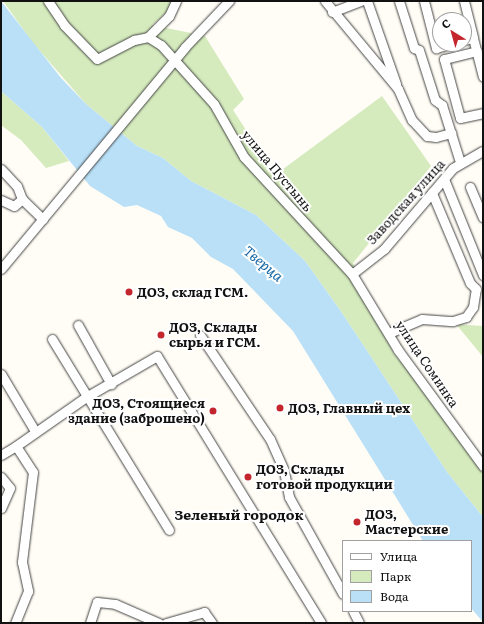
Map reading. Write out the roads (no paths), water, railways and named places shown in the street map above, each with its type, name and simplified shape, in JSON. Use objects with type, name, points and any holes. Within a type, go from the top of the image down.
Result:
[{"type":"street","points":[[48,1],[64,25],[97,59],[102,59],[134,40],[148,37],[169,16],[176,1]]},
{"type":"street","points":[[1,269],[173,61],[229,1]]},
{"type":"street","points":[[325,1],[332,12],[398,90]]},
{"type":"street","points":[[332,12],[361,1]]},
{"type":"street","points":[[367,1],[398,90],[412,120],[427,136],[436,137],[451,132]]},
{"type":"street","points":[[398,1],[414,48],[419,50],[435,100],[442,105],[460,162]]},
{"type":"street","points":[[424,1],[432,32]]},
{"type":"street","points":[[464,1],[483,77]]},
{"type":"street","name":"улица Пустынь","points":[[148,37],[161,45],[173,61],[214,104],[244,157],[352,274]]},
{"type":"street","points":[[476,51],[444,59],[460,118],[483,113]]},
{"type":"street","name":"Заводская улица","points":[[352,274],[384,250],[460,162],[483,151]]},
{"type":"street","points":[[1,169],[17,186],[22,199],[43,219]]},
{"type":"street","points":[[444,179],[483,275]]},
{"type":"street","points":[[470,187],[483,217]]},
{"type":"street","points":[[389,333],[422,319],[453,321],[466,317],[473,307],[476,288],[470,283],[432,193]]},
{"type":"street","points":[[1,200],[14,206],[22,199]]},
{"type":"street","name":"улица Соминка","points":[[352,274],[398,350],[483,466]]},
{"type":"street","points":[[78,325],[111,384]]},
{"type":"street","points":[[200,335],[270,439],[284,471],[289,497],[342,592]]},
{"type":"street","points":[[52,339],[86,397],[169,530]]},
{"type":"street","points":[[1,456],[86,397],[111,384],[157,356],[321,623]]},
{"type":"street","points":[[1,374],[35,431]]},
{"type":"street","points":[[15,623],[28,590],[22,562],[33,472],[16,446]]},
{"type":"street","points":[[1,477],[10,488],[1,508]]},
{"type":"street","points":[[90,623],[97,602],[115,604],[159,623]]},
{"type":"street","points":[[166,623],[204,612],[212,623]]},
{"type":"street","points":[[354,612],[359,623]]},
{"type":"water","name":"Тверца","points":[[1,1],[61,78],[86,104],[137,146],[163,158],[191,181],[256,215],[305,261],[340,310],[447,472],[483,517],[483,622],[472,609],[472,540],[422,540],[293,331],[233,269],[211,257],[192,238],[168,227],[161,216],[137,205],[124,207],[90,186],[42,127],[1,91]]},
{"type":"place","name":"ДОЗ, склад ГСМ.","points":[[129,292]]},
{"type":"place","name":"ДОЗ, Склады сырья и ГСМ.","points":[[161,335]]},
{"type":"place","name":"ДОЗ, Главный цех","points":[[280,408]]},
{"type":"place","name":"ДОЗ, Стоящиеся здание (заброшено)","points":[[213,411]]},
{"type":"place","name":"ДОЗ, Склады готовой продукции","points":[[248,477]]},
{"type":"place","name":"ДОЗ, Мастерские","points":[[357,522]]},
{"type":"district","name":"Зеленый городок","points":[[239,514]]}]
